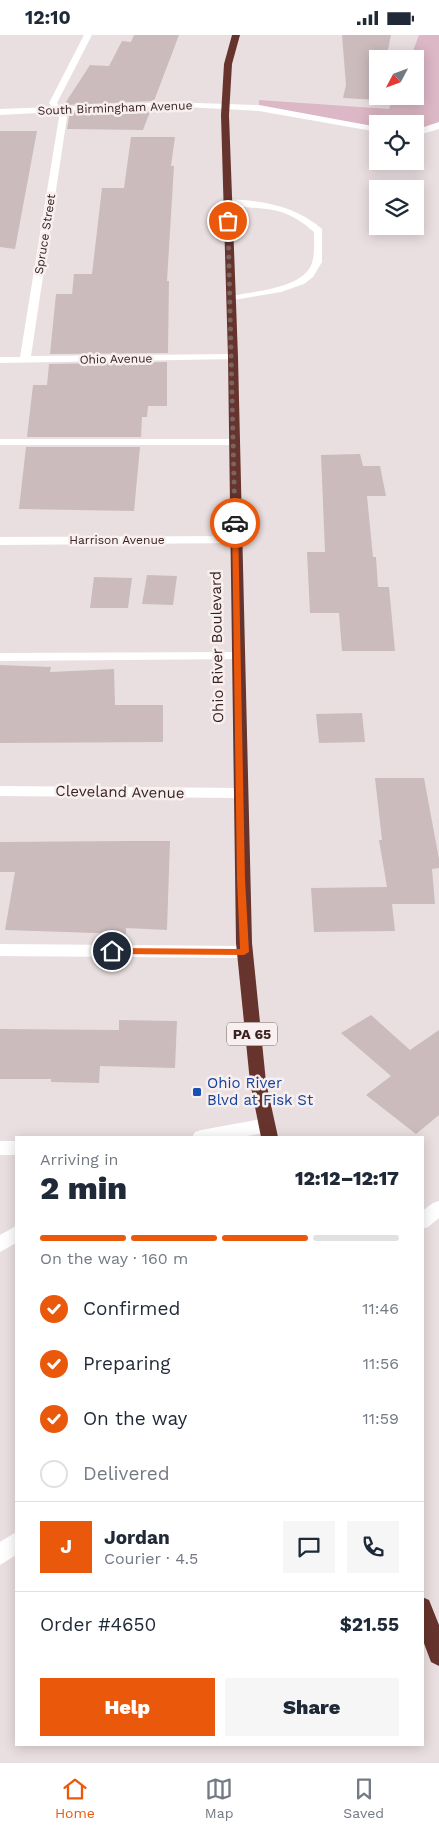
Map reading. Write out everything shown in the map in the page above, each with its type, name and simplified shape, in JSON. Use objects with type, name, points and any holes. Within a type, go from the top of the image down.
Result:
[{"type":"highway","name":"Ohio River Boulevard","points":[[236,35],[232,46],[225,97],[225,115],[231,299],[244,952],[258,1082],[268,1131]]},
{"type":"highway","points":[[424,1613],[439,1655]]},
{"type":"street","name":"Spruce Street","points":[[25,360],[63,117],[53,103],[88,35]]},
{"type":"street","name":"South Birmingham Avenue","points":[[0,112],[167,103],[259,108],[369,128]]},
{"type":"street","points":[[424,131],[438,127],[439,125]]},
{"type":"street","points":[[228,202],[269,204],[297,213],[319,231],[317,264],[307,276],[284,288],[231,299]]},
{"type":"street","name":"Ohio Avenue","points":[[0,360],[232,357]]},
{"type":"street","points":[[0,442],[234,442]]},
{"type":"street","name":"Harrison Avenue","points":[[0,541],[235,540]]},
{"type":"street","points":[[0,657],[237,656]]},
{"type":"street","name":"Cleveland Avenue","points":[[0,791],[240,793]]},
{"type":"street","points":[[0,950],[244,952]]},
{"type":"street","points":[[212,1136],[268,1131]]},
{"type":"street","points":[[0,1148],[15,1148]]},
{"type":"street","points":[[424,1220],[439,1209]]},
{"type":"street","points":[[0,1245],[15,1234]]},
{"type":"street","points":[[0,1555],[15,1543]]},
{"type":"shaded area","points":[[419,35],[439,35],[439,125],[424,130],[424,115],[369,115],[369,129],[259,108],[259,100],[389,109],[391,105],[424,105],[424,50],[413,50]]},
{"type":"building","points":[[134,35],[179,35],[154,101],[64,105],[90,65],[109,66],[122,41],[131,42]]},
{"type":"building","points":[[342,35],[391,35],[388,50],[369,50],[369,99],[343,98],[346,85]]},
{"type":"building","points":[[151,109],[143,130],[67,129],[69,117],[66,113]]},
{"type":"building","points":[[0,131],[37,131],[15,249],[0,247]]},
{"type":"building","points":[[131,137],[175,137],[171,166],[174,166],[167,281],[169,281],[168,353],[50,354],[56,294],[72,294],[74,274],[92,274],[102,188],[124,188]]},
{"type":"building","points":[[167,362],[167,406],[148,406],[147,417],[142,417],[141,437],[27,437],[33,385],[47,385],[49,364]]},
{"type":"building","points":[[26,447],[140,447],[134,511],[19,509]]},
{"type":"building","points":[[360,454],[363,466],[380,466],[386,496],[367,496],[373,557],[376,557],[378,587],[389,587],[395,651],[342,651],[339,613],[310,613],[307,552],[325,552],[321,455]]},
{"type":"building","points":[[147,575],[177,576],[173,605],[142,604]]},
{"type":"building","points":[[94,577],[132,578],[128,608],[90,608]]},
{"type":"building","points":[[0,665],[51,667],[50,672],[114,669],[115,705],[163,705],[163,742],[0,743]]},
{"type":"building","points":[[362,713],[365,742],[319,743],[316,714]]},
{"type":"building","points":[[375,778],[424,778],[439,859],[439,868],[432,869],[435,904],[392,904],[395,931],[314,932],[311,888],[387,887],[379,840],[382,840]]},
{"type":"building","points":[[170,841],[167,930],[126,928],[126,934],[5,930],[15,872],[0,872],[0,842]]},
{"type":"building","points":[[371,1015],[410,1050],[439,1030],[439,1115],[416,1134],[366,1095],[391,1076],[341,1033]]},
{"type":"building","points":[[119,1020],[177,1021],[175,1068],[100,1066],[99,1083],[51,1082],[51,1079],[0,1079],[0,1029],[119,1030]]},
{"type":"way so far","points":[[228,221],[235,523]]},
{"type":"place","name":"Ohio River Blvd at Fisk St","points":[[197,1092]]},
{"type":"route","points":[[112,951],[244,952],[235,523]]}]
